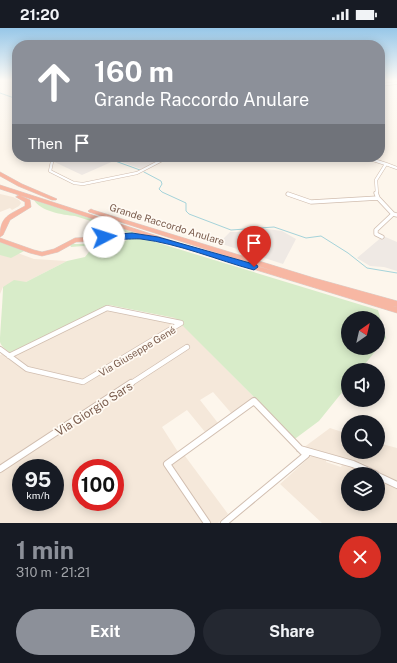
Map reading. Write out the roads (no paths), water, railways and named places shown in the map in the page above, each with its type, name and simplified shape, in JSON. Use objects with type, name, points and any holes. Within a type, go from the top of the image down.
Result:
[{"type":"highway","points":[[0,174],[20,185],[54,200]]},
{"type":"highway","name":"Grande Raccordo Anulare","points":[[0,183],[311,280],[397,304]]},
{"type":"highway","name":"Grande Raccordo Anulare","points":[[0,187],[180,245],[397,310]]},
{"type":"highway","points":[[0,192],[23,199],[29,204],[27,208],[7,219],[0,235]]},
{"type":"highway","points":[[0,240],[32,252],[42,254],[56,251],[75,240],[113,236],[144,237],[180,245]]},
{"type":"street","points":[[52,162],[50,171],[74,183],[83,184],[137,172],[158,162]]},
{"type":"street","points":[[380,162],[397,168]]},
{"type":"street","points":[[382,237],[376,234],[376,230],[395,215],[378,198],[374,189],[374,184],[386,164]]},
{"type":"street","points":[[288,194],[311,202],[378,198]]},
{"type":"street","name":"Via Giuseppe Gené","points":[[0,349],[18,365],[30,370],[83,382],[181,323],[107,308],[8,356]]},
{"type":"street","name":"Via Giorgio Sars","points":[[0,469],[187,348]]},
{"type":"street","points":[[207,523],[167,464],[254,401],[306,455],[224,523]]},
{"type":"street","points":[[300,449],[359,467]]},
{"type":"street","points":[[385,479],[397,485]]},
{"type":"waterway","points":[[118,162],[140,170]]},
{"type":"waterway","points":[[144,172],[161,181],[162,184],[159,189],[162,192],[186,203],[186,211],[189,214],[231,230],[274,227],[306,238],[321,236],[348,253],[367,268],[397,273]]}]
